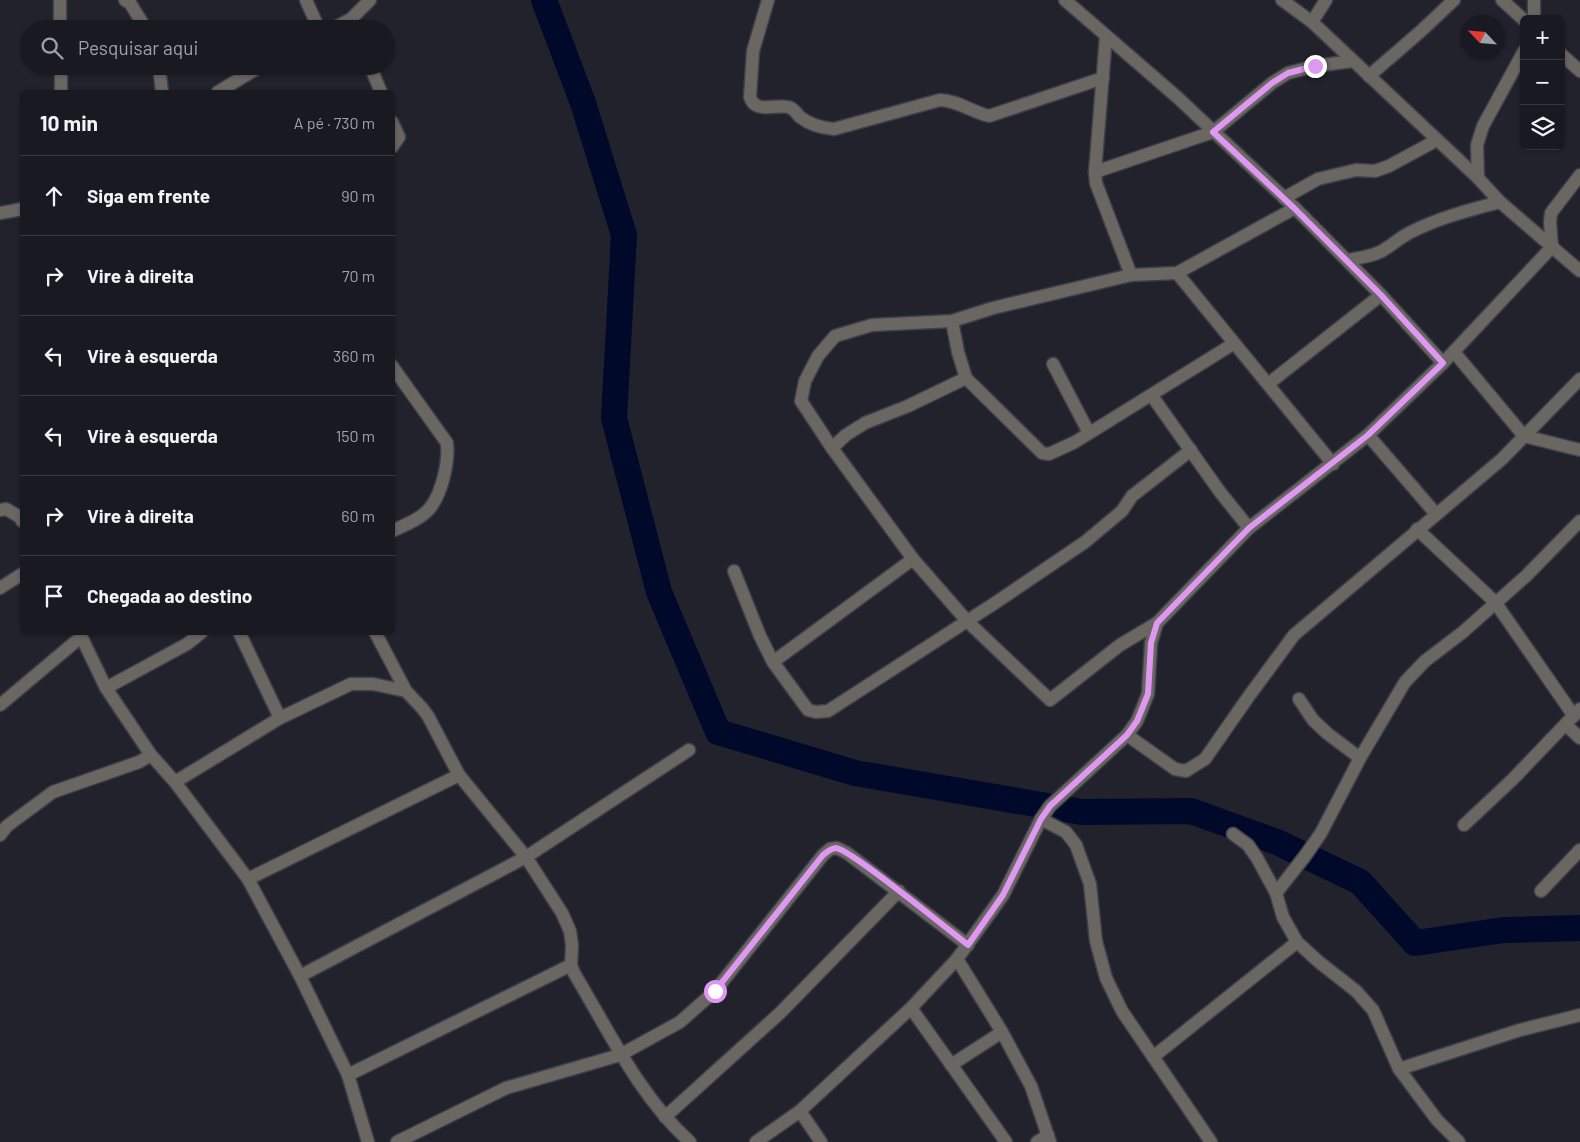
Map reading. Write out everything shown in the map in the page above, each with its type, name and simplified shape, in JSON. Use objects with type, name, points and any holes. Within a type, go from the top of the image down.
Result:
[{"type":"street","points":[[60,0],[60,20]]},
{"type":"street","points":[[306,0],[315,20]]},
{"type":"street","points":[[356,20],[370,0]]},
{"type":"street","points":[[768,0],[753,51],[750,97],[752,102],[758,107],[792,107],[801,118],[819,128],[834,129],[940,100],[951,100],[989,116],[1103,78]]},
{"type":"street","points":[[1065,0],[1177,97],[1284,198],[1381,295],[1443,363]]},
{"type":"street","points":[[1282,0],[1312,22],[1478,178],[1500,202],[1580,271]]},
{"type":"street","points":[[1312,22],[1326,0]]},
{"type":"street","points":[[1369,76],[1454,0]]},
{"type":"street","points":[[1502,0],[1520,16]]},
{"type":"street","points":[[1534,0],[1534,15]]},
{"type":"street","points":[[129,1],[141,20]]},
{"type":"street","points":[[1106,36],[1095,172],[1099,193],[1132,275]]},
{"type":"street","points":[[1478,178],[1476,145],[1483,126],[1520,58]]},
{"type":"street","points":[[1565,58],[1580,71]]},
{"type":"street","points":[[1095,172],[1213,132],[1272,83],[1288,73],[1315,66],[1353,61]]},
{"type":"street","points":[[61,75],[61,90]]},
{"type":"street","points":[[160,75],[162,90]]},
{"type":"street","points":[[221,90],[246,75]]},
{"type":"street","points":[[374,75],[380,90]]},
{"type":"street","points":[[395,128],[399,137],[395,143]]},
{"type":"street","points":[[1284,198],[1318,179],[1356,170],[1374,170],[1389,166],[1437,140]]},
{"type":"street","points":[[1294,208],[1177,273],[1132,275],[993,308],[952,321],[872,324],[835,336],[818,356],[804,381],[801,400],[832,448],[913,559],[967,621],[1050,700],[1120,645],[1157,623],[1249,528],[1368,435],[1443,363],[1552,247],[1551,212],[1580,175]]},
{"type":"street","points":[[1346,260],[1366,257],[1381,251],[1407,233],[1429,223],[1500,202]]},
{"type":"street","points":[[0,213],[20,209]]},
{"type":"street","points":[[1177,273],[1233,344],[1333,464]]},
{"type":"street","points":[[1268,384],[1381,295]]},
{"type":"street","points":[[952,321],[958,352],[966,378],[1042,453],[1049,454],[1075,442],[1152,396],[1233,344]]},
{"type":"street","points":[[1454,352],[1524,436],[1580,450]]},
{"type":"street","points":[[1052,364],[1089,433]]},
{"type":"street","points":[[395,370],[447,443],[448,457],[440,485],[430,508],[419,517],[395,529]]},
{"type":"street","points":[[832,448],[846,435],[865,423],[908,406],[966,378]]},
{"type":"street","points":[[1127,735],[1175,770],[1186,771],[1205,759],[1294,635],[1502,459],[1580,379]]},
{"type":"street","points":[[1152,396],[1220,492],[1249,528]]},
{"type":"street","points":[[1368,435],[1436,514]]},
{"type":"street","points":[[734,571],[760,636],[773,662],[808,710],[816,712],[828,711],[1084,542],[1122,511],[1132,496],[1191,450]]},
{"type":"street","points":[[0,510],[6,509],[20,517]]},
{"type":"street","points":[[1276,893],[1305,856],[1320,833],[1360,758],[1405,682],[1425,661],[1463,632],[1526,576],[1580,521]]},
{"type":"street","points":[[1417,529],[1495,602],[1573,717],[1580,738]]},
{"type":"street","points":[[773,662],[913,559]]},
{"type":"street","points":[[0,588],[20,575]]},
{"type":"street","points":[[756,1142],[800,1111],[910,1008],[968,945],[1003,895],[1041,819],[1050,806],[1127,735],[1137,721],[1148,694],[1151,643],[1157,623]]},
{"type":"street","points":[[0,705],[80,635],[106,688],[152,755],[175,782],[248,879],[300,976],[348,1075],[368,1142]]},
{"type":"street","points":[[106,688],[187,644],[198,635]]},
{"type":"street","points":[[240,635],[280,718]]},
{"type":"street","points":[[377,635],[406,691],[428,716],[459,775],[526,857],[562,912],[572,944],[574,973],[620,1055],[665,1117],[690,1142]]},
{"type":"street","points":[[175,782],[280,718],[351,684],[373,684],[406,691]]},
{"type":"street","points":[[1299,699],[1313,720],[1360,758]]},
{"type":"street","points":[[1464,825],[1488,804],[1573,717]]},
{"type":"street","points":[[300,976],[526,857],[689,750]]},
{"type":"street","points":[[0,835],[7,826],[53,792],[139,762],[152,755]]},
{"type":"street","points":[[248,879],[459,775]]},
{"type":"street","points":[[1041,819],[1066,832],[1076,845],[1090,884],[1096,941],[1106,978],[1122,1011],[1211,1142]]},
{"type":"street","points":[[1232,834],[1248,845],[1257,858],[1276,893],[1283,917],[1297,942],[1356,991],[1373,1010],[1399,1069],[1437,1120],[1459,1142]]},
{"type":"street","points":[[397,1142],[506,1088],[620,1055],[680,1022],[715,991],[811,869],[830,849],[837,848],[847,853],[968,945]]},
{"type":"street","points":[[1541,891],[1580,850]]},
{"type":"street","points":[[665,1117],[780,1013],[899,891]]},
{"type":"street","points":[[1153,1057],[1297,942]]},
{"type":"street","points":[[957,959],[1002,1032],[1031,1086],[1045,1140]]},
{"type":"street","points":[[348,1075],[572,965]]},
{"type":"street","points":[[910,1008],[1006,1142]]},
{"type":"street","points":[[1399,1069],[1520,1030],[1580,1015]]},
{"type":"street","points":[[951,1065],[1002,1032]]},
{"type":"street","points":[[800,1111],[822,1142]]},
{"type":"waterway","points":[[544,0],[583,103],[624,235],[614,418],[659,592],[718,732],[855,773],[1082,812],[1191,811],[1277,842],[1360,882],[1415,943],[1504,930],[1580,928]]},
{"type":"route","points":[[715,991],[811,869],[830,849],[837,848],[847,853],[968,945],[1003,895],[1041,819],[1050,806],[1127,735],[1137,721],[1148,694],[1151,643],[1157,623],[1249,528],[1368,435],[1443,363],[1381,295],[1294,208],[1213,132],[1272,83],[1288,73],[1315,66]]}]
